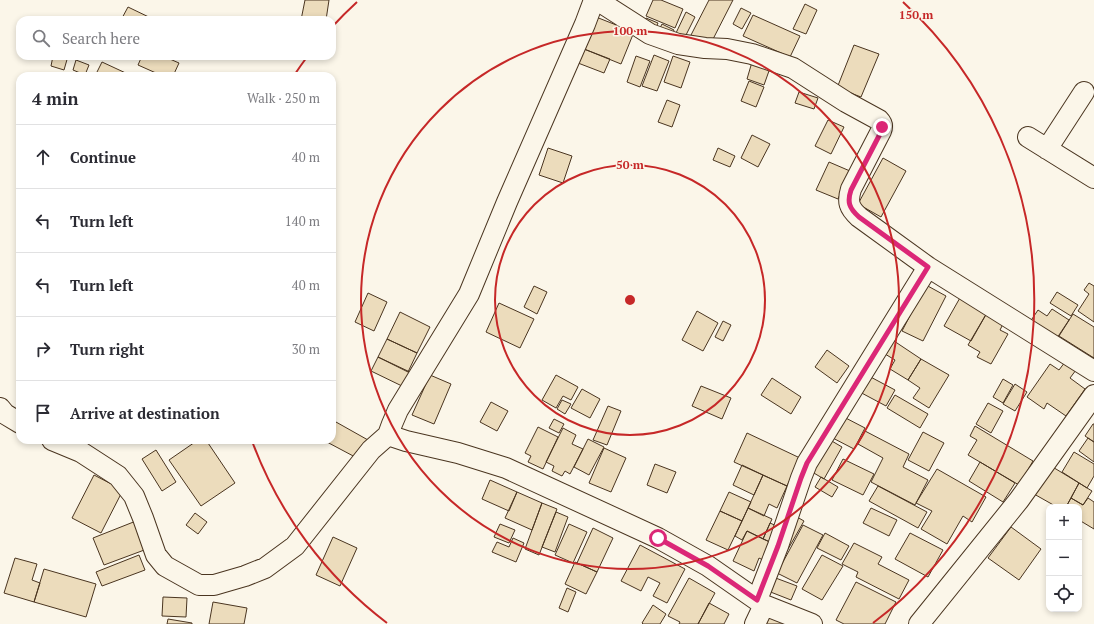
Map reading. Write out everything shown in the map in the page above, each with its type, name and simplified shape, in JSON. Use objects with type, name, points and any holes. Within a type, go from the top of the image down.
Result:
[{"type":"street","points":[[62,444],[81,452],[118,476],[134,496],[156,556],[165,566],[199,585],[214,585],[245,576],[265,568],[295,546],[371,450],[388,435],[398,410],[469,294],[594,0]]},
{"type":"street","points":[[598,0],[650,34],[678,44],[705,48],[727,49],[752,54],[793,68],[846,102],[879,120],[882,123],[881,132],[848,198],[850,206],[854,212],[928,267],[1094,371]]},
{"type":"street","points":[[1047,149],[1084,92]]},
{"type":"street","points":[[1028,137],[1094,178]]},
{"type":"street","points":[[755,624],[760,602],[778,546],[807,463],[928,267]]},
{"type":"street","points":[[919,624],[1019,500],[1094,395]]},
{"type":"street","points":[[0,408],[5,414],[16,421]]},
{"type":"street","points":[[388,435],[406,441],[458,453],[506,468],[658,538],[708,566],[760,602],[812,624]]},
{"type":"building","points":[[305,0],[329,0],[327,16],[302,16]]},
{"type":"building","points":[[653,0],[661,0],[683,9],[675,28],[646,16]]},
{"type":"building","points":[[709,0],[733,0],[710,45],[691,35]]},
{"type":"building","points":[[805,4],[817,10],[806,34],[793,29]]},
{"type":"building","points":[[128,7],[147,16],[123,16]]},
{"type":"building","points":[[741,8],[751,13],[742,29],[733,24]]},
{"type":"building","points":[[686,12],[695,17],[685,37],[676,33]]},
{"type":"building","points":[[753,15],[800,36],[790,57],[743,36]]},
{"type":"building","points":[[596,17],[634,32],[621,64],[584,49]]},
{"type":"building","points":[[646,18],[658,23],[654,32],[642,26]]},
{"type":"building","points":[[662,24],[674,30],[671,38],[658,32]]},
{"type":"building","points":[[854,45],[879,54],[861,97],[837,88]]},
{"type":"building","points":[[584,49],[610,59],[604,73],[578,63]]},
{"type":"building","points":[[654,55],[669,61],[657,91],[642,86]]},
{"type":"building","points":[[636,56],[650,61],[640,87],[627,82]]},
{"type":"building","points":[[673,56],[690,62],[681,88],[664,82]]},
{"type":"building","points":[[52,60],[67,60],[64,70],[51,66]]},
{"type":"building","points":[[76,60],[89,65],[86,72],[78,72],[73,70]]},
{"type":"building","points":[[140,60],[172,60],[179,63],[175,72],[154,72],[138,65]]},
{"type":"building","points":[[102,62],[124,72],[97,72]]},
{"type":"building","points":[[752,62],[770,68],[764,85],[747,79]]},
{"type":"building","points":[[749,81],[764,87],[756,107],[741,101]]},
{"type":"building","points":[[799,92],[818,98],[814,109],[795,103]]},
{"type":"building","points":[[667,100],[680,105],[672,127],[658,122]]},
{"type":"building","points":[[828,120],[844,127],[831,154],[815,146]]},
{"type":"building","points":[[752,135],[770,144],[758,167],[741,158]]},
{"type":"building","points":[[548,148],[572,156],[563,183],[539,175]]},
{"type":"building","points":[[718,148],[735,156],[730,167],[713,160]]},
{"type":"building","points":[[883,158],[906,171],[881,217],[858,204]]},
{"type":"building","points":[[829,162],[850,171],[838,199],[816,190]]},
{"type":"building","points":[[1089,283],[1094,286],[1094,322],[1078,311],[1089,294],[1084,290]]},
{"type":"building","points":[[926,285],[946,296],[923,341],[902,331]]},
{"type":"building","points":[[534,286],[547,292],[537,314],[524,307]]},
{"type":"building","points":[[1057,292],[1078,305],[1071,316],[1050,303]]},
{"type":"building","points":[[368,293],[387,302],[374,331],[355,322]]},
{"type":"building","points":[[961,296],[988,311],[971,341],[944,326]]},
{"type":"building","points":[[499,303],[534,319],[520,348],[486,332]]},
{"type":"building","points":[[1052,309],[1069,320],[1055,341],[1028,325],[1038,310],[1047,316]]},
{"type":"building","points":[[697,311],[718,323],[703,351],[682,340]]},
{"type":"building","points":[[988,311],[1005,320],[1000,330],[1008,334],[991,364],[977,357],[980,352],[968,345]]},
{"type":"building","points":[[400,312],[430,327],[417,353],[387,339]]},
{"type":"building","points":[[1073,314],[1094,327],[1094,358],[1059,336]]},
{"type":"building","points":[[723,321],[731,325],[723,341],[715,337]]},
{"type":"building","points":[[387,339],[417,353],[408,372],[378,357]]},
{"type":"building","points":[[894,341],[921,359],[908,380],[890,369],[895,360],[885,354]]},
{"type":"building","points":[[827,350],[849,366],[837,383],[815,367]]},
{"type":"building","points":[[378,357],[412,373],[404,387],[371,371]]},
{"type":"building","points":[[921,359],[949,375],[929,408],[913,398],[920,388],[908,380]]},
{"type":"building","points":[[1065,362],[1076,370],[1070,378],[1085,389],[1066,416],[1047,403],[1044,409],[1027,397],[1050,364],[1059,370]]},
{"type":"building","points":[[865,374],[895,390],[886,406],[856,390]]},
{"type":"building","points":[[430,375],[451,384],[434,424],[412,415]]},
{"type":"building","points":[[556,375],[578,387],[571,400],[563,396],[556,408],[542,400]]},
{"type":"building","points":[[772,378],[801,397],[791,414],[761,395]]},
{"type":"building","points":[[1003,379],[1013,385],[1003,403],[993,397]]},
{"type":"building","points":[[1015,384],[1027,392],[1015,411],[1003,404]]},
{"type":"building","points":[[701,386],[731,398],[722,419],[692,406]]},
{"type":"building","points":[[582,389],[600,399],[590,418],[571,408]]},
{"type":"building","points":[[895,395],[928,414],[920,428],[887,408]]},
{"type":"building","points":[[562,400],[571,404],[565,414],[557,409]]},
{"type":"building","points":[[491,402],[508,411],[497,431],[480,422]]},
{"type":"building","points":[[988,403],[1003,411],[991,433],[976,424]]},
{"type":"building","points":[[608,406],[621,411],[607,445],[593,440]]},
{"type":"building","points":[[838,414],[865,428],[854,449],[827,435]]},
{"type":"building","points":[[554,419],[564,424],[559,433],[549,428]]},
{"type":"building","points":[[336,422],[368,440],[357,458],[331,444],[336,444]]},
{"type":"building","points":[[1094,424],[1094,442],[1085,436]]},
{"type":"building","points":[[975,426],[1033,461],[1019,485],[968,455],[977,440],[970,436]]},
{"type":"building","points":[[538,427],[558,437],[543,469],[528,462],[531,456],[525,453]]},
{"type":"building","points":[[563,428],[576,435],[572,444],[583,449],[570,474],[565,471],[562,476],[552,471],[554,466],[546,462]]},
{"type":"building","points":[[865,431],[909,454],[903,467],[928,480],[915,505],[871,482],[883,458],[858,444]]},
{"type":"building","points":[[923,432],[944,443],[929,471],[908,460]]},
{"type":"building","points":[[747,433],[800,458],[787,486],[734,462]]},
{"type":"building","points":[[825,437],[842,447],[824,479],[807,469]]},
{"type":"building","points":[[1088,438],[1094,442],[1094,462],[1079,451]]},
{"type":"building","points":[[588,439],[604,447],[589,475],[574,467]]},
{"type":"building","points":[[192,444],[209,444],[235,483],[201,506],[169,460]]},
{"type":"building","points":[[604,448],[626,458],[611,492],[589,483]]},
{"type":"building","points":[[156,450],[176,482],[162,491],[142,459]]},
{"type":"building","points":[[1074,452],[1094,464],[1094,476],[1087,488],[1062,472]]},
{"type":"building","points":[[843,459],[874,474],[863,495],[832,480]]},
{"type":"building","points":[[980,462],[1015,483],[1003,502],[969,481]]},
{"type":"building","points":[[655,464],[676,472],[667,493],[647,485]]},
{"type":"building","points":[[742,465],[763,475],[754,495],[733,485]]},
{"type":"building","points":[[1051,466],[1079,483],[1068,504],[1052,504],[1034,494]]},
{"type":"building","points":[[937,469],[986,497],[972,522],[963,516],[947,544],[921,529],[932,511],[916,503]]},
{"type":"building","points":[[94,475],[123,490],[101,533],[72,518]]},
{"type":"building","points":[[763,475],[787,486],[777,508],[769,504],[764,516],[748,508]]},
{"type":"building","points":[[821,477],[838,487],[832,497],[815,487]]},
{"type":"building","points":[[490,480],[517,492],[509,511],[482,499]]},
{"type":"building","points":[[1079,483],[1092,491],[1083,505],[1071,498]]},
{"type":"building","points":[[878,486],[927,512],[918,528],[869,501]]},
{"type":"building","points":[[517,492],[542,503],[532,530],[505,518]]},
{"type":"building","points":[[729,492],[751,502],[742,521],[720,511]]},
{"type":"building","points":[[1071,498],[1081,504],[1068,504]]},
{"type":"building","points":[[1088,498],[1094,502],[1094,529],[1082,522],[1082,504]]},
{"type":"building","points":[[542,503],[557,509],[539,555],[525,549]]},
{"type":"building","points":[[748,508],[772,519],[763,539],[747,531],[742,540],[735,536]]},
{"type":"building","points":[[871,508],[897,520],[889,536],[863,523]]},
{"type":"building","points":[[720,511],[742,521],[728,550],[706,540]]},
{"type":"building","points":[[556,512],[568,517],[555,552],[542,547]]},
{"type":"building","points":[[195,513],[207,522],[198,534],[186,525]]},
{"type":"building","points":[[797,517],[804,521],[783,558]]},
{"type":"building","points":[[136,521],[147,549],[104,565],[93,538]]},
{"type":"building","points":[[770,523],[779,527],[772,543],[763,539]]},
{"type":"building","points":[[500,524],[515,530],[509,543],[494,537]]},
{"type":"building","points":[[569,524],[587,532],[573,563],[555,555]]},
{"type":"building","points":[[803,525],[823,535],[797,583],[777,573]]},
{"type":"building","points":[[1011,527],[1041,549],[1019,580],[988,558]]},
{"type":"building","points":[[593,528],[613,538],[597,572],[577,563]]},
{"type":"building","points":[[747,531],[772,543],[767,562],[759,558],[754,571],[733,561]]},
{"type":"building","points":[[825,533],[849,546],[841,560],[817,548]]},
{"type":"building","points":[[910,533],[943,550],[928,577],[895,559]]},
{"type":"building","points":[[333,537],[357,548],[340,586],[316,575]]},
{"type":"building","points":[[513,538],[524,543],[516,562],[492,552],[497,542],[509,547]]},
{"type":"building","points":[[854,543],[882,557],[878,564],[909,580],[899,599],[856,577],[858,572],[842,564]]},
{"type":"building","points":[[640,545],[685,569],[667,603],[653,596],[660,583],[648,577],[641,591],[621,581]]},
{"type":"building","points":[[139,555],[145,570],[102,586],[96,572]]},
{"type":"building","points":[[822,555],[843,566],[822,600],[802,589]]},
{"type":"building","points":[[15,558],[37,564],[32,580],[40,583],[34,602],[4,593]]},
{"type":"building","points":[[575,562],[597,572],[586,594],[565,584]]},
{"type":"building","points":[[44,569],[96,584],[86,617],[34,602]]},
{"type":"building","points":[[773,577],[797,586],[791,600],[768,591]]},
{"type":"building","points":[[689,578],[715,593],[698,624],[679,624],[680,622],[668,616]]},
{"type":"building","points":[[856,582],[896,602],[885,624],[844,624],[836,620]]},
{"type":"building","points":[[567,588],[576,592],[568,612],[559,608]]},
{"type":"building","points":[[163,597],[187,598],[186,617],[162,616]]},
{"type":"building","points":[[213,602],[247,608],[244,624],[209,624]]},
{"type":"building","points":[[709,603],[729,614],[724,624],[698,624]]},
{"type":"building","points":[[653,605],[666,614],[660,624],[643,624],[642,623]]},
{"type":"building","points":[[770,616],[787,624],[766,624]]},
{"type":"building","points":[[168,619],[192,623],[192,624],[167,624]]},
{"type":"route","points":[[658,538],[708,566],[757,600],[778,546],[807,463],[928,267],[859,217],[850,206],[848,198],[851,190],[881,132],[882,127]]}]
